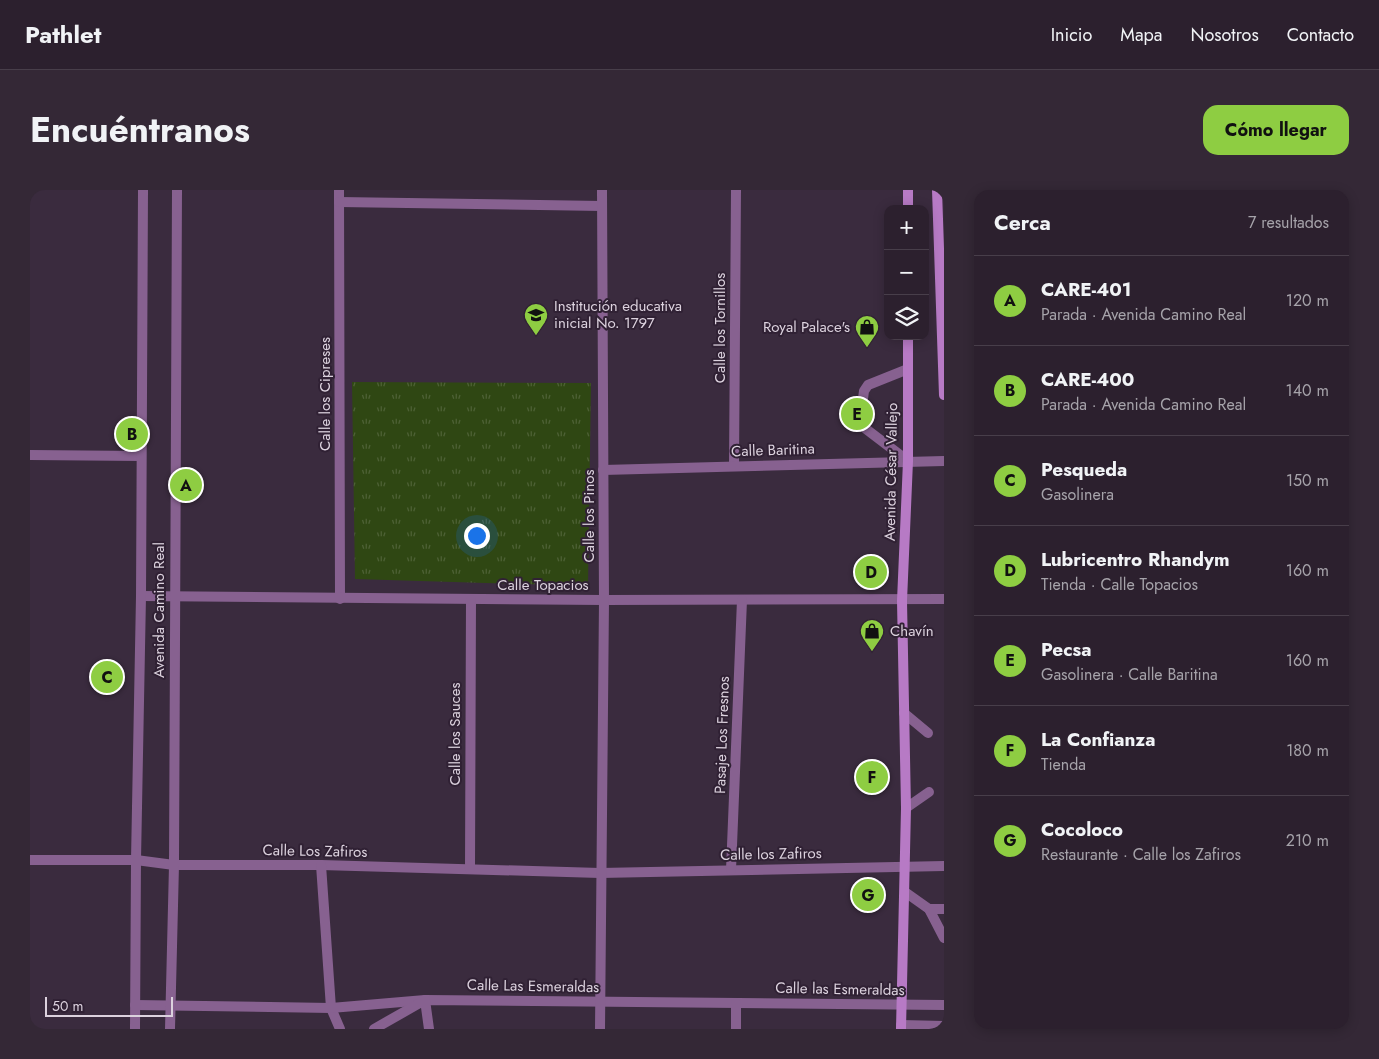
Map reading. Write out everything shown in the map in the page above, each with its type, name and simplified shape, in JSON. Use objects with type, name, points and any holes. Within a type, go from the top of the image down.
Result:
[{"type":"main road","points":[[908,190],[908,205]]},
{"type":"main road","points":[[937,190],[944,395]]},
{"type":"main road","name":"Avenida César Vallejo","points":[[901,1027],[906,808],[902,600],[908,461],[908,340]]},
{"type":"street","name":"Avenida Camino Real","points":[[135,1029],[141,596],[143,190]]},
{"type":"street","name":"Avenida Camino Real","points":[[170,1029],[174,865],[177,190]]},
{"type":"street","name":"Calle los Cipreses","points":[[339,190],[340,599]]},
{"type":"street","name":"Calle los Pinos","points":[[600,873],[604,600],[602,190]]},
{"type":"street","name":"Calle los Tornillos","points":[[734,466],[736,190]]},
{"type":"street","points":[[340,202],[602,206]]},
{"type":"street","points":[[862,406],[864,391],[868,385],[908,369]]},
{"type":"street","points":[[862,421],[866,429],[908,461]]},
{"type":"street","points":[[30,456],[141,456]]},
{"type":"street","name":"Calle Baritina","points":[[603,470],[944,461]]},
{"type":"street","name":"Calle Topacios","points":[[141,596],[471,600],[944,599]]},
{"type":"street","name":"Calle los Sauces","points":[[470,869],[471,600]]},
{"type":"street","name":"Pasaje Los Fresnos","points":[[731,870],[742,600]]},
{"type":"street","points":[[904,713],[928,733]]},
{"type":"street","points":[[906,808],[929,792]]},
{"type":"street","name":"Calle Los Zafiros","points":[[30,860],[136,860],[174,865],[321,865],[600,873]]},
{"type":"street","points":[[321,865],[331,1008],[340,1029]]},
{"type":"street","name":"Calle los Zafiros","points":[[600,873],[944,866]]},
{"type":"street","points":[[600,873],[600,1029]]},
{"type":"street","points":[[905,892],[928,909],[944,938]]},
{"type":"street","points":[[928,909],[944,909]]},
{"type":"street","points":[[374,1029],[424,1000],[429,1029]]},
{"type":"street","name":"Calle Las Esmeraldas","points":[[135,1004],[331,1008],[424,1000],[736,1003]]},
{"type":"street","points":[[736,1003],[736,1029]]},
{"type":"street","name":"Calle las Esmeraldas","points":[[736,1003],[900,1006],[944,1004]]},
{"type":"street","points":[[901,1027],[944,1026]]},
{"type":"green space","points":[[352,382],[591,383],[588,586],[355,579]]},
{"type":"place","name":"Institución educativa inicial No. 1797","points":[[536,336]]},
{"type":"place","name":"Royal Palace's","points":[[867,348]]},
{"type":"place","name":"Pecsa","points":[[857,414]]},
{"type":"place","name":"CARE-400","points":[[132,434]]},
{"type":"place","name":"CARE-401","points":[[186,485]]},
{"type":"place","name":"Lubricentro Rhandym","points":[[871,572]]},
{"type":"place","name":"Chavín","points":[[872,652]]},
{"type":"place","name":"Pesqueda","points":[[107,677]]},
{"type":"place","name":"La Confianza","points":[[872,777]]},
{"type":"place","name":"Cocoloco","points":[[868,895]]}]
